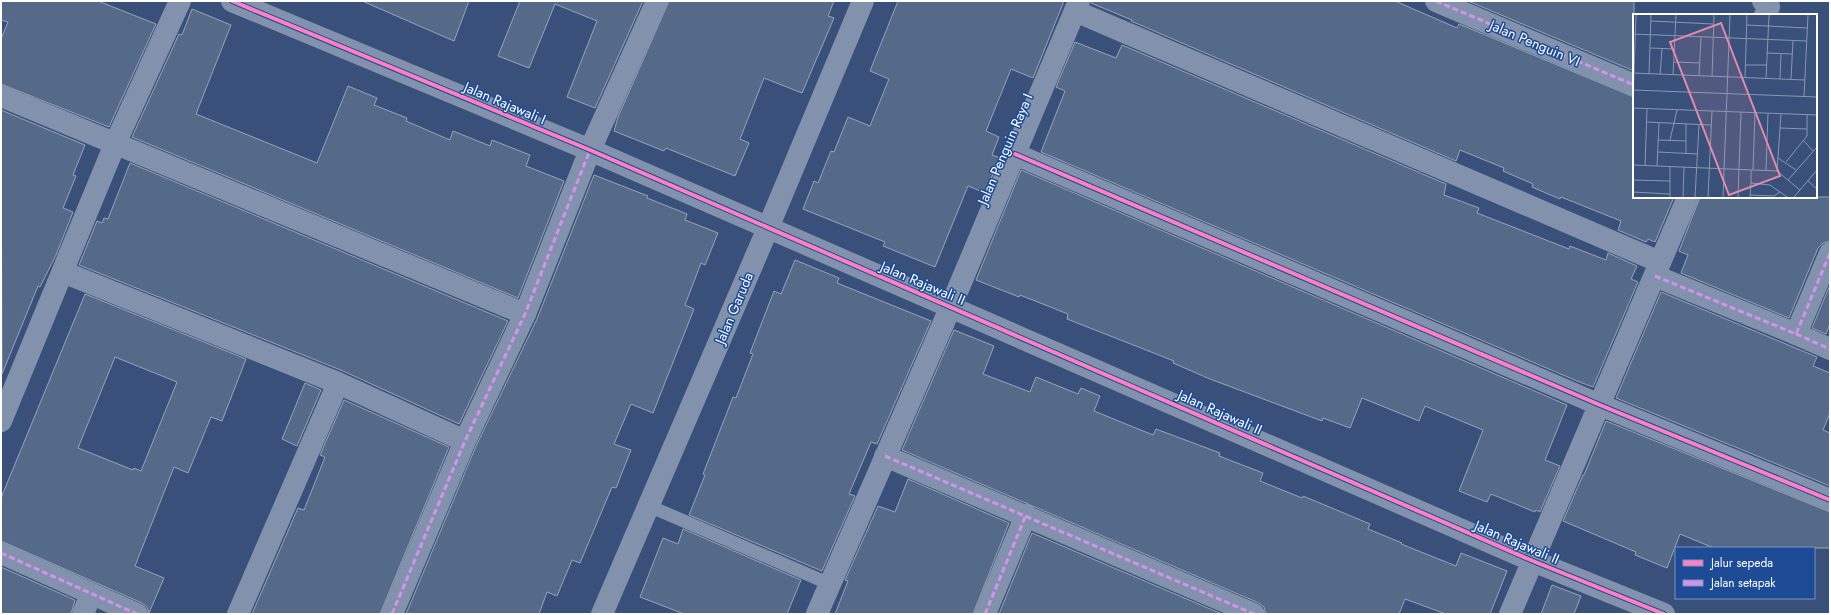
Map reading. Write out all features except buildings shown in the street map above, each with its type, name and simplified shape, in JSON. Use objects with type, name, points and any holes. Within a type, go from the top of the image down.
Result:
[{"type":"street","points":[[1,421],[115,144],[180,1]]},
{"type":"street","name":"Jalan Rajawali I","points":[[232,1],[590,150],[768,228]]},
{"type":"street","points":[[392,614],[465,441],[525,314],[590,150],[657,1]]},
{"type":"street","name":"Jalan Garuda","points":[[602,614],[768,228],[863,1]]},
{"type":"street","name":"Jalan Penguin VI","points":[[1436,1],[1633,85]]},
{"type":"street","points":[[1077,6],[1658,269],[1830,349]]},
{"type":"street","name":"Jalan Penguin Raya I","points":[[817,614],[951,306],[1077,6]]},
{"type":"street","points":[[1,96],[525,314]]},
{"type":"street","points":[[1015,154],[1600,405],[1830,500]]},
{"type":"street","points":[[1510,614],[1688,198]]},
{"type":"street","name":"Jalan Rajawali II","points":[[768,228],[951,306],[1533,561],[1664,614]]},
{"type":"street","points":[[1796,334],[1830,253]]},
{"type":"street","points":[[63,272],[338,383],[465,441]]},
{"type":"street","points":[[238,614],[338,383]]},
{"type":"street","points":[[885,456],[1026,515],[1254,614]]},
{"type":"street","points":[[985,614],[1026,515]]},
{"type":"street","points":[[1,554],[137,614]]},
{"type":"street","points":[[83,614],[91,594]]},
{"type":"lane","points":[[649,506],[830,584]]},
{"type":"marked path","points":[[1436,1],[1633,85]]},
{"type":"marked path","points":[[392,614],[465,441],[525,314],[590,150]]},
{"type":"marked path","points":[[1655,276],[1796,334],[1830,253]]},
{"type":"marked path","points":[[1796,334],[1830,349]]},
{"type":"marked path","points":[[885,456],[1254,614]]},
{"type":"marked path","points":[[985,614],[1026,515]]},
{"type":"marked path","points":[[1,553],[137,614]]},
{"type":"cycle path","points":[[232,1],[590,150],[1533,561],[1664,614]]},
{"type":"cycle path","points":[[1015,154],[1600,405],[1830,500]]}]
